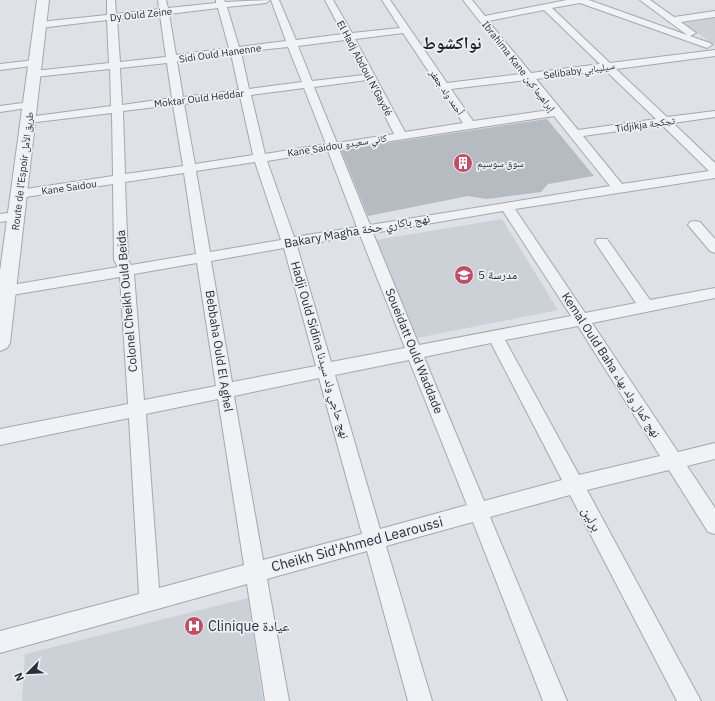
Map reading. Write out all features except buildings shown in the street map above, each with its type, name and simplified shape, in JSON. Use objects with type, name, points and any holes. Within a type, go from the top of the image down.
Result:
[{"type":"street","name":"Route de l’Espoir طريق الأمل","points":[[0,343],[8,217],[19,194],[43,0]]},
{"type":"street","name":"Colonel Cheikh Ould Beida","points":[[111,0],[117,108],[121,260],[127,271],[150,602]]},
{"type":"street","name":"Dy Ould Zeine","points":[[40,25],[112,17],[163,6],[266,0]]},
{"type":"street","name":"Soueidatt Ould Waddade","points":[[275,0],[365,230],[555,701]]},
{"type":"street","name":"El Hadj Abdoul N'Gaydé","points":[[329,0],[401,135]]},
{"type":"street","name":"أحمد ولد جعفر","points":[[386,0],[469,124]]},
{"type":"street","name":"Ibrahima Kane إبراهيما كين","points":[[467,0],[618,188]]},
{"type":"street","points":[[482,19],[547,8],[580,0],[712,50]]},
{"type":"street","points":[[644,0],[712,50]]},
{"type":"street","name":"Hadji Ould Sidina نهج حاجي ولد سيدنا","points":[[221,2],[235,50],[260,158],[289,243],[420,701]]},
{"type":"street","name":"Bebbaha Ould El Aghel","points":[[163,6],[203,258],[277,701]]},
{"type":"street","points":[[547,8],[715,170]]},
{"type":"street","points":[[672,20],[715,14]]},
{"type":"street","name":"Sidi Ould Hanenne","points":[[0,67],[34,68],[115,66],[406,30]]},
{"type":"street","name":"Selibaby سيليبابي","points":[[444,87],[608,66],[712,50]]},
{"type":"street","name":"Moktar Ould Heddar","points":[[28,120],[370,77]]},
{"type":"street","points":[[0,109],[30,105]]},
{"type":"street","name":"Kane Saidou كاني سعيدو","points":[[119,180],[469,124],[556,112]]},
{"type":"street","name":"Tidjikja تجكجة","points":[[574,134],[715,114]]},
{"type":"street","name":"Bakary Magha نهج باكاري حخة","points":[[3,292],[506,206],[715,174]]},
{"type":"street","name":"Kane Saidou","points":[[19,194],[119,180]]},
{"type":"street","name":"Kemal Ould Baha نهج كمال ولد بهاء","points":[[506,206],[715,524]]},
{"type":"street","points":[[695,225],[715,248]]},
{"type":"street","points":[[602,242],[647,307]]},
{"type":"street","points":[[0,437],[414,352],[715,293]]},
{"type":"street","name":"برلين","points":[[495,336],[689,701]]},
{"type":"street","name":"Cheikh Sid'Ahmed Learoussi","points":[[0,642],[574,485],[675,462],[715,451]]},
{"type":"shaded area","points":[[715,18],[715,46],[684,23]]},
{"type":"shaded area","name":"مدرسة 5","points":[[502,219],[558,310],[417,338],[376,240]]},
{"type":"shaded area","name":"Clinique عيادة","points":[[248,598],[263,701],[22,701],[25,654]]},
{"type":"place","name":"سوق سوسيم","points":[[463,163]]},
{"type":"place","name":"مدرسة 5","points":[[464,275]]},
{"type":"place","name":"Clinique عيادة","points":[[194,626]]},
{"type":"district","name":"نواكشوط","points":[[452,43]]}]
